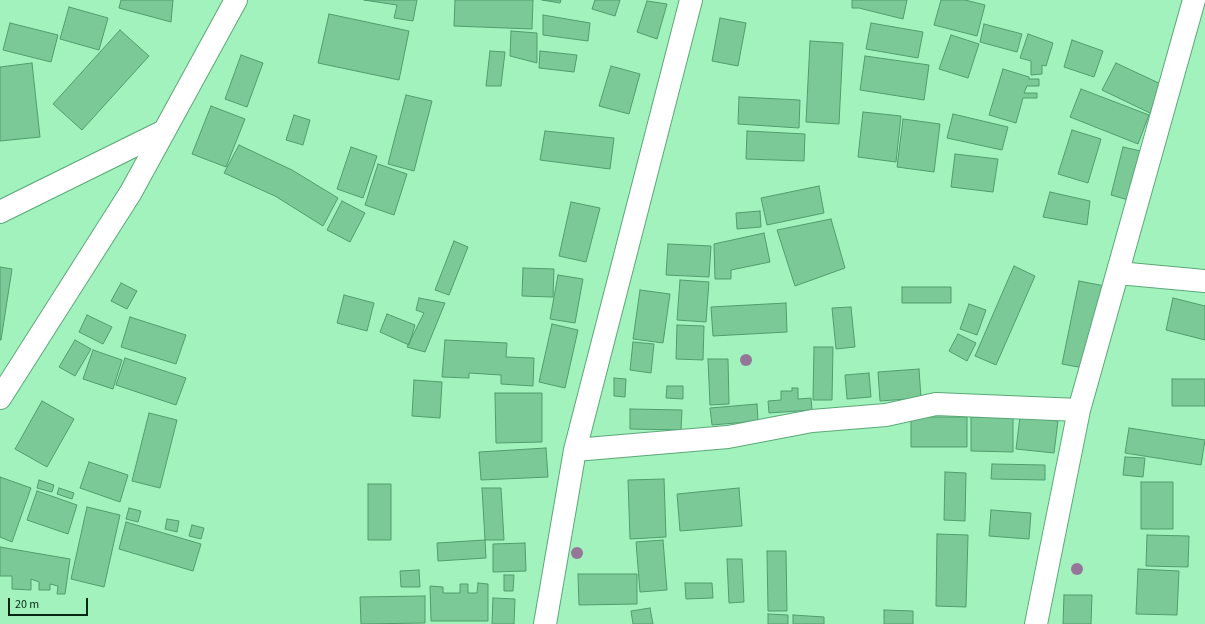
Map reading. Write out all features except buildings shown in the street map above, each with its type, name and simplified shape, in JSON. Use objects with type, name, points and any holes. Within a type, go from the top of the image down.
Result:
[{"type":"street","points":[[0,398],[131,192],[236,0]]},
{"type":"street","points":[[545,624],[575,450],[691,0]]},
{"type":"street","points":[[1036,624],[1079,410],[1194,0]]},
{"type":"street","points":[[0,212],[164,131]]},
{"type":"street","points":[[1118,273],[1205,281]]},
{"type":"street","points":[[575,450],[728,437],[812,421],[886,415],[936,404],[1079,410]]}]
